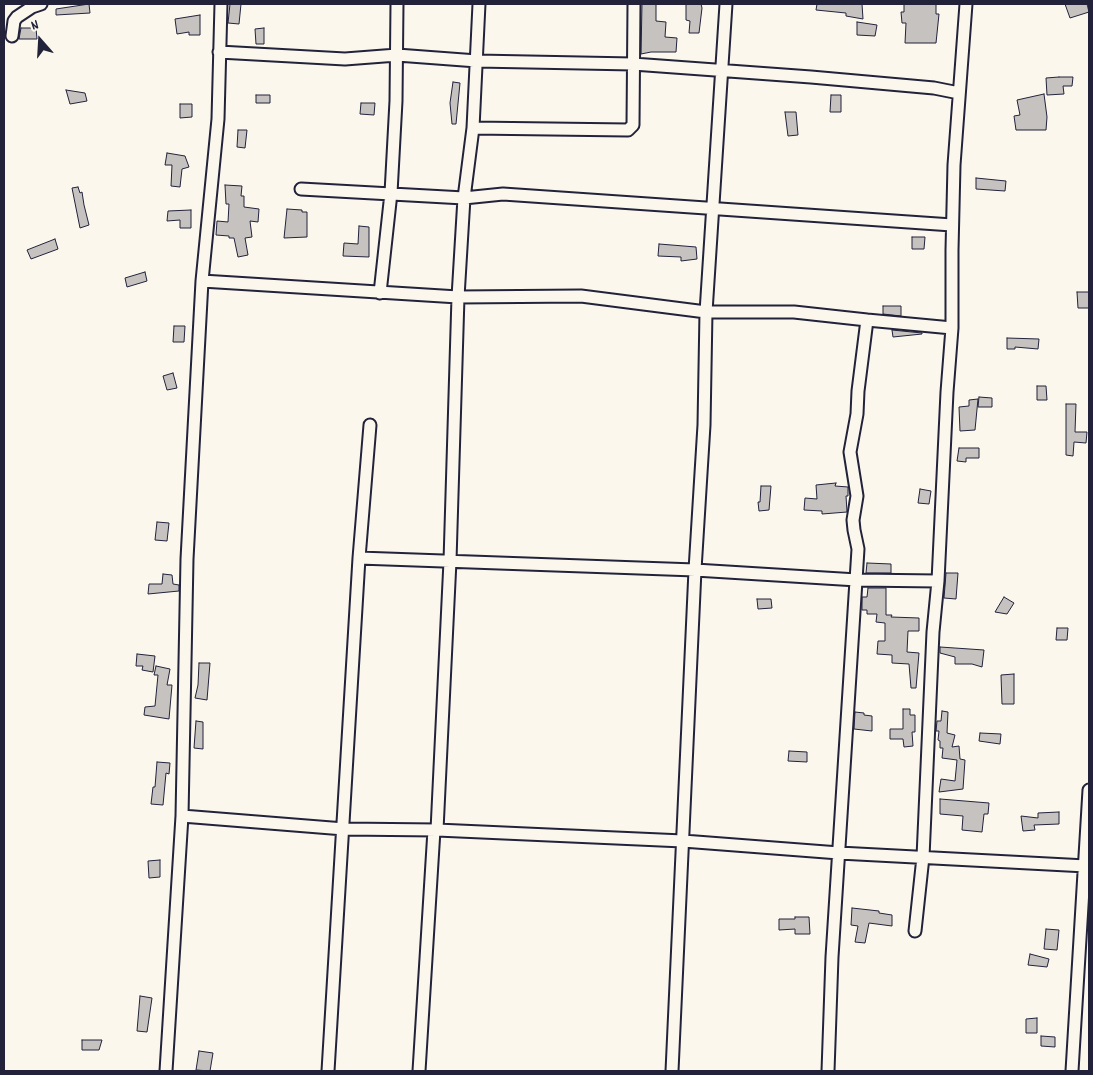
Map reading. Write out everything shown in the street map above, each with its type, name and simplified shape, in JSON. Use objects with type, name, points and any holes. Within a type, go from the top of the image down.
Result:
[{"type":"street","points":[[12,36],[14,21],[32,7],[41,4]]},
{"type":"street","points":[[166,1071],[182,816],[187,559],[202,281],[218,119],[220,4]]},
{"type":"street","points":[[380,293],[391,193],[397,56],[397,4]]},
{"type":"street","points":[[419,1071],[450,561],[458,297],[464,198],[473,128],[479,4]]},
{"type":"street","points":[[473,128],[628,130],[633,125],[634,4]]},
{"type":"street","points":[[672,1071],[695,570],[704,425],[706,312],[726,4]]},
{"type":"street","points":[[915,931],[923,857],[933,632],[938,581],[952,328],[952,225],[966,4]]},
{"type":"street","points":[[219,52],[345,59],[397,56],[633,64],[924,88],[959,93]]},
{"type":"street","points":[[301,189],[464,198],[503,194],[952,225]]},
{"type":"street","points":[[202,281],[458,297],[581,296],[706,312],[794,312],[952,328]]},
{"type":"street","points":[[828,1071],[839,853],[857,580],[858,549],[854,520],[857,496],[850,452],[857,414],[867,320]]},
{"type":"street","points":[[328,1071],[370,425]]},
{"type":"street","points":[[360,558],[695,570],[857,580],[938,581]]},
{"type":"street","points":[[1072,1071],[1086,866],[1089,790]]},
{"type":"street","points":[[182,816],[344,829],[435,830],[683,841],[839,853],[1086,866]]},
{"type":"building","points":[[89,4],[90,13],[56,15],[56,9]]},
{"type":"building","points":[[230,4],[241,4],[239,24],[228,23]]},
{"type":"building","points":[[642,4],[656,4],[656,21],[666,22],[665,37],[677,38],[676,52],[641,54]]},
{"type":"building","points":[[686,4],[701,4],[699,33],[689,33],[690,21],[686,20]]},
{"type":"building","points":[[817,4],[862,4],[863,19],[846,16],[846,13],[816,10]]},
{"type":"building","points":[[904,4],[936,4],[936,14],[939,14],[936,43],[905,43],[906,23],[902,23],[901,12],[904,12]]},
{"type":"building","points":[[1065,4],[1087,4],[1089,12],[1070,18]]},
{"type":"building","points":[[200,15],[200,35],[189,35],[189,32],[177,34],[175,19]]},
{"type":"building","points":[[857,22],[877,25],[875,36],[857,35]]},
{"type":"building","points":[[21,28],[36,28],[37,39],[19,39]]},
{"type":"building","points":[[264,28],[264,44],[256,44],[255,29]]},
{"type":"building","points":[[1073,77],[1072,86],[1063,86],[1064,94],[1047,95],[1046,78]]},
{"type":"building","points":[[453,82],[460,83],[456,124],[452,124],[450,103]]},
{"type":"building","points":[[66,90],[85,93],[87,101],[70,104]]},
{"type":"building","points":[[1044,94],[1047,117],[1046,130],[1016,130],[1014,116],[1020,115],[1017,100]]},
{"type":"building","points":[[256,95],[270,95],[270,103],[256,103]]},
{"type":"building","points":[[831,95],[841,95],[841,112],[830,112]]},
{"type":"building","points":[[361,103],[375,103],[374,115],[360,114]]},
{"type":"building","points":[[180,104],[192,104],[192,117],[180,118]]},
{"type":"building","points":[[785,112],[796,112],[798,135],[788,136]]},
{"type":"building","points":[[238,130],[247,130],[245,148],[237,147]]},
{"type":"building","points":[[167,153],[185,156],[189,167],[182,169],[180,187],[171,186],[172,165],[165,165]]},
{"type":"building","points":[[976,178],[1006,181],[1005,191],[976,189]]},
{"type":"building","points":[[225,185],[242,186],[241,196],[244,196],[244,207],[259,209],[258,222],[250,221],[252,237],[245,238],[248,255],[238,257],[234,238],[216,235],[217,221],[228,222],[229,204],[226,204]]},
{"type":"building","points":[[78,187],[80,193],[82,192],[89,225],[80,228],[72,188]]},
{"type":"building","points":[[287,209],[307,212],[307,237],[284,238]]},
{"type":"building","points":[[191,210],[191,228],[180,228],[180,220],[167,221],[168,211]]},
{"type":"building","points":[[359,226],[369,227],[369,257],[343,256],[344,243],[358,244]]},
{"type":"building","points":[[912,237],[925,237],[924,249],[912,249]]},
{"type":"building","points":[[55,239],[58,249],[31,259],[27,250]]},
{"type":"building","points":[[659,244],[696,247],[697,259],[681,261],[681,257],[658,256]]},
{"type":"building","points":[[145,272],[147,281],[127,287],[125,278]]},
{"type":"building","points":[[1077,292],[1089,292],[1089,308],[1078,308]]},
{"type":"building","points":[[883,306],[901,306],[901,316],[883,314]]},
{"type":"building","points":[[174,326],[185,326],[184,342],[173,342]]},
{"type":"building","points":[[892,330],[922,333],[922,334],[893,337]]},
{"type":"building","points":[[1007,338],[1039,339],[1038,349],[1015,347],[1015,349],[1007,349]]},
{"type":"building","points":[[173,373],[177,388],[167,390],[163,376]]},
{"type":"building","points":[[1037,386],[1046,386],[1047,400],[1037,400]]},
{"type":"building","points":[[979,397],[992,398],[992,407],[978,407]]},
{"type":"building","points":[[978,399],[975,430],[960,431],[959,407],[969,406],[969,400]]},
{"type":"building","points":[[1066,404],[1076,404],[1075,432],[1087,432],[1086,443],[1074,442],[1073,456],[1066,455]]},
{"type":"building","points":[[959,448],[979,448],[979,458],[966,458],[966,462],[957,461]]},
{"type":"building","points":[[836,483],[835,486],[848,487],[848,496],[846,496],[847,512],[822,514],[822,511],[804,510],[805,498],[817,499],[816,485]]},
{"type":"building","points":[[761,486],[771,486],[769,510],[759,511],[758,502],[760,502]]},
{"type":"building","points":[[920,489],[931,491],[929,504],[918,503]]},
{"type":"building","points":[[157,522],[169,523],[167,541],[155,540]]},
{"type":"building","points":[[867,563],[891,564],[891,573],[866,573]]},
{"type":"building","points":[[946,573],[958,573],[956,599],[944,598]]},
{"type":"building","points":[[163,574],[172,575],[173,584],[179,585],[179,591],[148,594],[149,584],[162,584]]},
{"type":"building","points":[[868,588],[886,588],[886,615],[892,615],[891,617],[919,618],[919,631],[908,631],[907,652],[919,653],[916,688],[911,688],[909,664],[892,663],[892,655],[877,654],[878,641],[885,641],[885,623],[876,622],[877,614],[867,614],[867,610],[862,610],[862,597],[867,597]]},
{"type":"building","points":[[1004,597],[1014,603],[1007,614],[995,612]]},
{"type":"building","points":[[757,599],[771,599],[772,608],[758,609]]},
{"type":"building","points":[[1057,628],[1068,628],[1067,640],[1056,640]]},
{"type":"building","points":[[940,647],[984,650],[982,667],[972,664],[955,664],[955,657],[940,653]]},
{"type":"building","points":[[137,654],[155,656],[153,672],[142,670],[143,666],[136,666]]},
{"type":"building","points":[[199,663],[210,663],[207,700],[195,698],[198,685]]},
{"type":"building","points":[[156,666],[170,669],[167,685],[172,685],[169,719],[144,715],[145,707],[155,706],[158,675],[154,675]]},
{"type":"building","points":[[1014,674],[1014,704],[1002,704],[1001,675]]},
{"type":"building","points":[[903,709],[910,709],[910,715],[915,715],[915,732],[912,732],[913,746],[904,747],[903,739],[890,739],[890,729],[903,729]]},
{"type":"building","points":[[942,711],[948,712],[947,733],[955,735],[952,747],[959,746],[960,759],[965,760],[963,789],[939,792],[941,779],[955,781],[957,760],[942,758],[943,748],[940,748],[940,741],[938,740],[939,731],[936,731],[937,721],[941,721]]},
{"type":"building","points":[[855,712],[872,716],[872,731],[854,729]]},
{"type":"building","points":[[196,721],[203,722],[203,749],[194,748]]},
{"type":"building","points":[[980,733],[1001,734],[1000,744],[979,741]]},
{"type":"building","points":[[789,751],[807,752],[807,762],[788,761]]},
{"type":"building","points":[[157,762],[170,763],[169,774],[166,773],[163,805],[151,804],[153,787],[155,787]]},
{"type":"building","points":[[940,799],[989,803],[988,814],[984,814],[982,832],[962,830],[963,816],[940,814]]},
{"type":"building","points":[[1059,812],[1059,824],[1034,825],[1035,830],[1023,831],[1021,816],[1038,818],[1038,813]]},
{"type":"building","points":[[160,860],[160,877],[149,878],[148,861]]},
{"type":"building","points":[[852,908],[879,911],[879,913],[892,915],[892,926],[869,923],[865,943],[855,942],[858,926],[851,925]]},
{"type":"building","points":[[795,917],[809,917],[810,934],[795,934],[795,929],[779,930],[779,919],[795,919]]},
{"type":"building","points":[[1046,929],[1059,930],[1057,950],[1044,949]]},
{"type":"building","points":[[1030,954],[1049,959],[1047,967],[1028,965]]},
{"type":"building","points":[[140,996],[152,998],[147,1032],[137,1031]]},
{"type":"building","points":[[1037,1018],[1037,1033],[1026,1033],[1026,1019]]},
{"type":"building","points":[[1041,1036],[1055,1037],[1055,1047],[1041,1046]]},
{"type":"building","points":[[82,1040],[102,1040],[99,1050],[82,1050]]},
{"type":"building","points":[[199,1051],[213,1053],[210,1071],[196,1070]]}]
